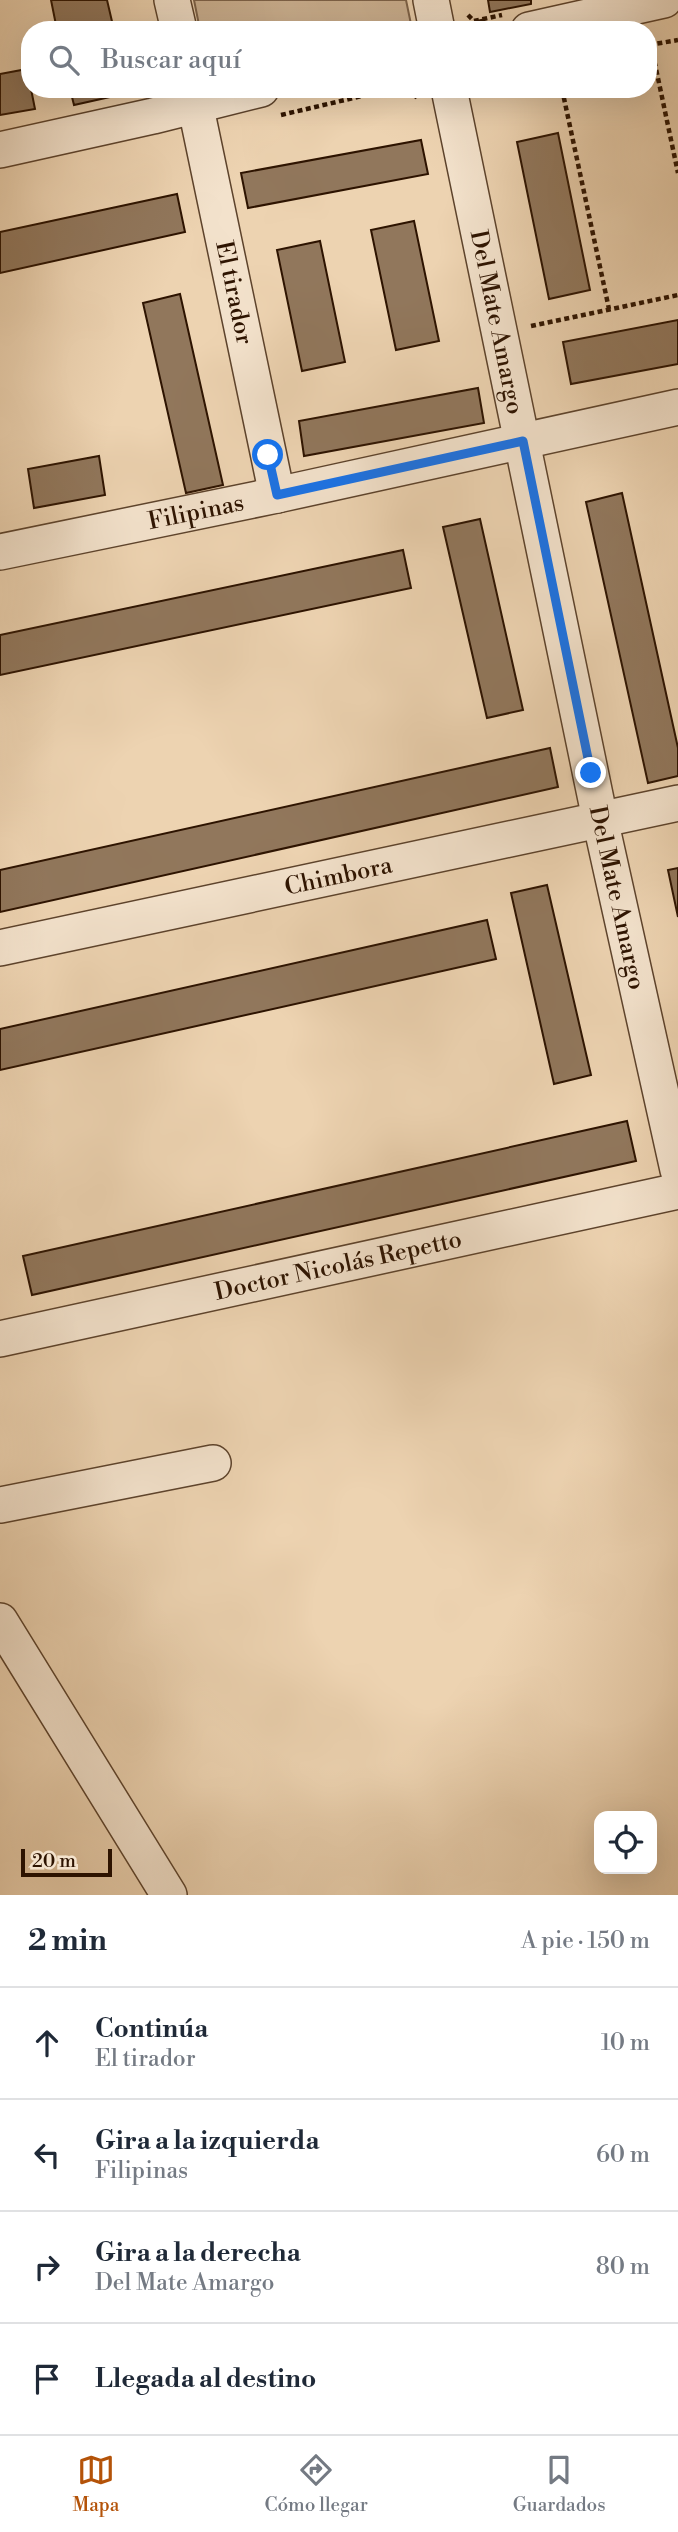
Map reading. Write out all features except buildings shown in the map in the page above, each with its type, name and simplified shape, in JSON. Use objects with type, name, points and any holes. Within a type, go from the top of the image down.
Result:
[{"type":"street","points":[[172,0],[177,21]]},
{"type":"street","points":[[431,0],[435,21]]},
{"type":"street","points":[[570,21],[664,0]]},
{"type":"street","points":[[0,150],[153,116],[192,98]]},
{"type":"street","name":"El tirador","points":[[194,98],[277,495]]},
{"type":"street","points":[[206,98],[268,103]]},
{"type":"street","name":"Del Mate Amargo","points":[[451,98],[600,819],[678,1170]]},
{"type":"street","name":"Filipinas","points":[[0,552],[277,495],[678,407]]},
{"type":"street","name":"Chimbora","points":[[0,948],[678,803]]},
{"type":"street","name":"Doctor Nicolás Repetto","points":[[0,1339],[678,1191]]},
{"type":"street","points":[[0,1505],[213,1464]]},
{"type":"street","points":[[0,1620],[169,1895]]},
{"type":"path","points":[[657,44],[678,40]]},
{"type":"path","points":[[657,80],[678,173]]},
{"type":"path","points":[[268,103],[312,98]]},
{"type":"path","points":[[564,98],[609,309]]},
{"type":"path","points":[[524,327],[678,295]]},
{"type":"shaded area","points":[[194,0],[406,0],[410,21],[198,21]]},
{"type":"route","points":[[268,455],[277,495],[523,441],[591,773]]}]
